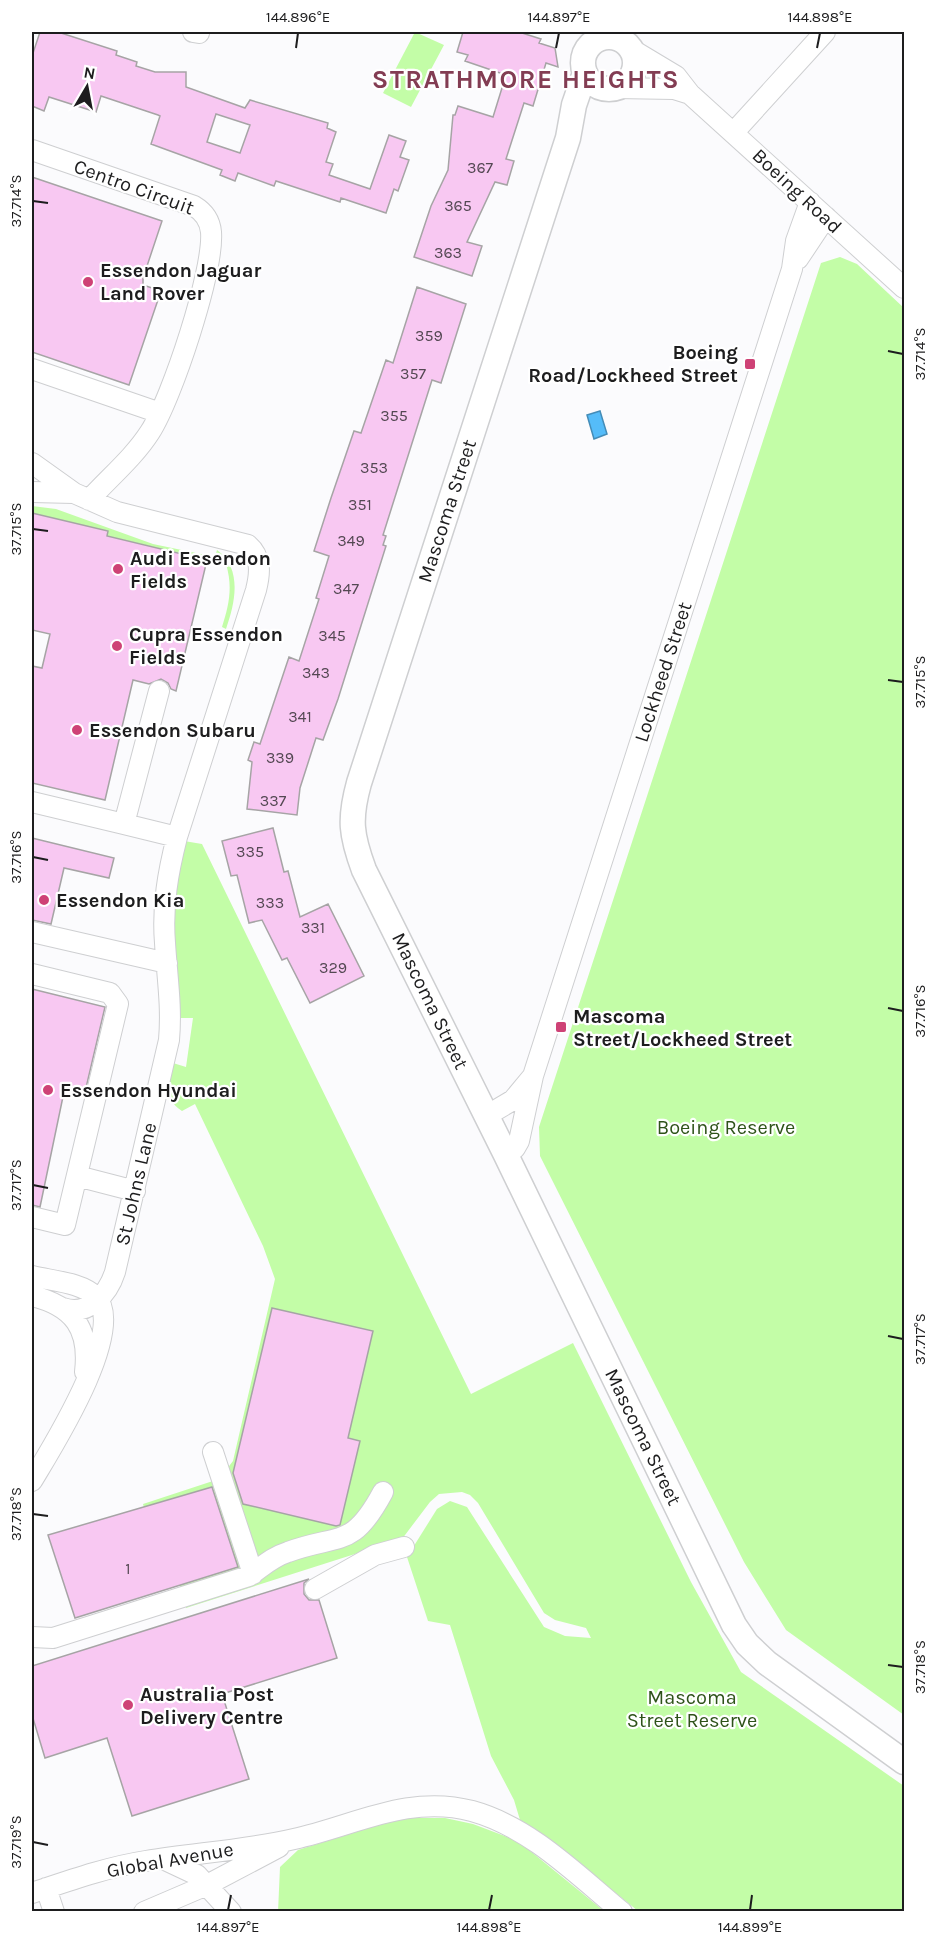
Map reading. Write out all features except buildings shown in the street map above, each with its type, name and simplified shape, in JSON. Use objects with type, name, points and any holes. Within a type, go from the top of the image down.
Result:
[{"type":"main road","points":[[617,40],[635,64],[633,72],[624,85],[612,88],[594,84],[583,53],[596,41],[617,40]]},
{"type":"main road","name":"Mascoma Street","points":[[583,53],[568,138],[352,808],[351,828],[364,870],[506,1155],[734,1624],[747,1644],[767,1663],[904,1762]]},
{"type":"main road","name":"Mascoma Street","points":[[568,138],[612,88]]},
{"type":"street","points":[[734,132],[825,32]]},
{"type":"street","name":"Boeing Road","points":[[617,40],[676,76],[690,94],[904,288]]},
{"type":"street","points":[[612,88],[674,89],[690,94]]},
{"type":"street","name":"Centro Circuit","points":[[32,150],[184,201],[198,208],[208,220],[211,237],[202,290],[160,413],[137,449],[81,496]]},
{"type":"street","name":"Lockheed Street","points":[[506,1155],[515,1148],[519,1141],[533,1076],[792,269],[796,241],[810,202]]},
{"type":"street","name":"Lockheed Street","points":[[792,269],[826,217]]},
{"type":"street","points":[[32,369],[160,413]]},
{"type":"street","name":"St Johns Lane","points":[[32,463],[81,496],[144,520],[243,543],[256,553],[259,568],[256,590],[177,837],[165,894],[167,963],[171,1002],[169,1040],[113,1279],[98,1299]]},
{"type":"street","name":"St Johns Lane","points":[[32,492],[81,496]]},
{"type":"street","points":[[124,824],[159,691]]},
{"type":"street","points":[[32,802],[177,837]]},
{"type":"street","points":[[32,932],[167,963]]},
{"type":"street","points":[[32,974],[110,993],[118,1004],[65,1225],[32,1217]]},
{"type":"street","name":"Lockheed Street","points":[[486,1116],[513,1100],[533,1076]]},
{"type":"street","points":[[77,1176],[135,1191]]},
{"type":"street","points":[[32,1276],[83,1288],[98,1299],[104,1313],[103,1337],[79,1395],[32,1481]]},
{"type":"street","points":[[32,1296],[63,1308],[83,1310],[98,1299]]},
{"type":"street","points":[[63,1308],[77,1322],[85,1343],[85,1369],[79,1395]]},
{"type":"street","points":[[213,1452],[253,1574]]},
{"type":"street","points":[[32,1637],[53,1638],[253,1574],[264,1563],[289,1551],[348,1536],[373,1511],[383,1492]]},
{"type":"street","points":[[315,1589],[375,1555],[404,1547]]},
{"type":"street","name":"Global Avenue","points":[[54,1911],[39,1891],[130,1864],[295,1839],[384,1812],[409,1807],[432,1806],[470,1811],[517,1830],[622,1911]]},
{"type":"street","name":"Global Avenue","points":[[144,1911],[207,1885],[295,1839]]},
{"type":"street","points":[[161,1858],[188,1869],[207,1885],[231,1911]]},
{"type":"green space","points":[[415,32],[444,45],[411,107],[383,93]]},
{"type":"green space","name":"Boeing Reserve","points":[[840,257],[857,264],[904,308],[904,1715],[786,1630],[744,1562],[540,1156],[539,1127],[821,263]]},
{"type":"green space","points":[[32,506],[56,509],[153,544],[215,557],[217,550],[231,567],[234,576],[234,598],[226,629],[222,627],[229,596],[226,564],[107,536],[107,531],[32,513]]},
{"type":"green space","name":"Mascoma Street Reserve","points":[[184,841],[202,844],[471,1394],[573,1343],[691,1582],[741,1672],[904,1786],[904,1911],[638,1911],[520,1820],[514,1800],[491,1756],[450,1625],[428,1621],[407,1557],[437,1509],[450,1501],[467,1507],[544,1627],[565,1636],[591,1638],[586,1628],[555,1620],[544,1613],[478,1503],[470,1495],[462,1492],[439,1494],[430,1502],[402,1539],[186,1608],[177,1576],[164,1580],[143,1504],[219,1479],[233,1461],[275,1279],[263,1246],[195,1104],[182,1111],[170,1096],[169,1083],[173,1063],[186,1067],[193,1018],[179,1018],[172,905]]},
{"type":"green space","points":[[400,1818],[445,1818],[473,1824],[518,1841],[604,1911],[278,1912],[280,1867],[298,1850]]},
{"type":"water","points":[[600,411],[607,434],[594,439],[587,415]]},
{"type":"place","name":"Essendon Jaguar Land Rover","points":[[88,282]]},
{"type":"place","name":"Boeing Road/Lockheed Street","points":[[750,364]]},
{"type":"place","name":"Audi Essendon Fields","points":[[118,569]]},
{"type":"place","name":"Cupra Essendon Fields","points":[[117,646]]},
{"type":"place","name":"Essendon Subaru","points":[[77,730]]},
{"type":"place","name":"Essendon Kia","points":[[44,900]]},
{"type":"place","name":"Mascoma Street/Lockheed Street","points":[[561,1027]]},
{"type":"place","name":"Essendon Hyundai","points":[[48,1090]]},
{"type":"place","name":"Australia Post Delivery Centre","points":[[128,1705]]},
{"type":"district","name":"STRATHMORE HEIGHTS","points":[[526,79]]}]
